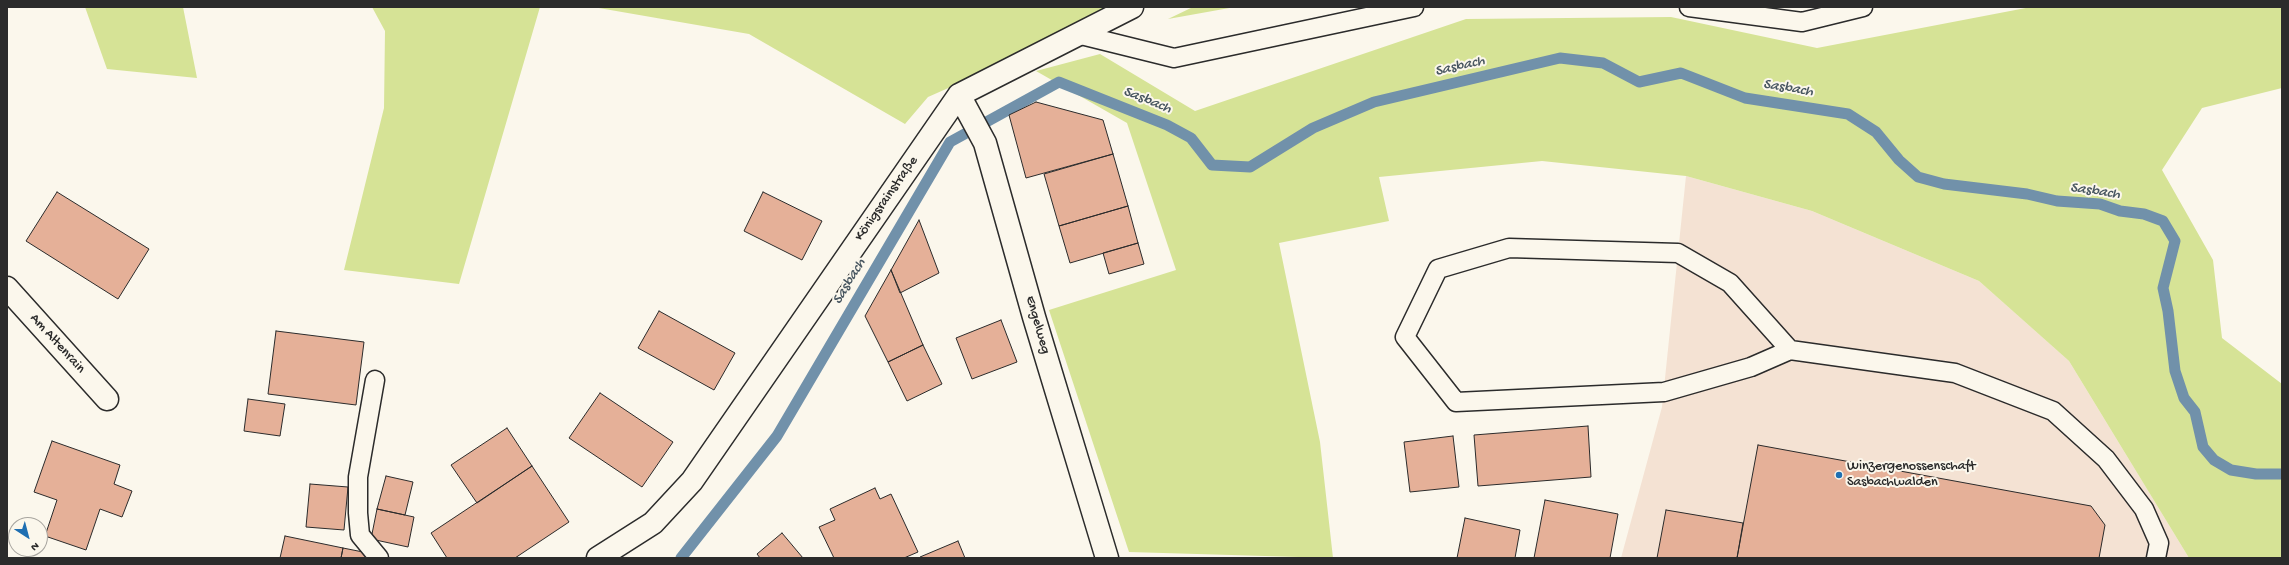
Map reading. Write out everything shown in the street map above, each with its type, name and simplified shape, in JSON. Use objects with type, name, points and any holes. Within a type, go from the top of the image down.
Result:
[{"type":"street","name":"Königsrainstraße","points":[[598,558],[653,523],[692,481],[959,95],[1132,7]]},
{"type":"street","name":"Engelweg","points":[[959,95],[985,143],[1034,317],[1106,558]]},
{"type":"street","name":"Am Altenrain","points":[[7,288],[107,400]]},
{"type":"lane","points":[[1077,34],[1174,58],[1414,7]]},
{"type":"lane","points":[[1689,7],[1802,22],[1863,7]]},
{"type":"lane","points":[[1790,350],[1730,283],[1678,253],[1509,248],[1438,269],[1405,337],[1456,402],[1664,392],[1751,367],[1790,350],[1955,373],[2053,411],[2106,459],[2144,509],[2159,543],[2156,558]]},
{"type":"lane","points":[[375,380],[358,477],[358,513],[360,535],[379,558]]},
{"type":"shaded area","points":[[1686,176],[1812,211],[1979,281],[2069,361],[2189,558],[1621,558],[1662,407]]},
{"type":"green space","points":[[85,7],[183,7],[197,78],[107,69]]},
{"type":"green space","points":[[372,7],[540,7],[459,284],[344,270],[384,108],[385,31]]},
{"type":"green space","points":[[593,7],[1116,7],[1014,59],[928,97],[905,124],[749,34]]},
{"type":"green space","points":[[1193,7],[1235,7],[1168,19]]},
{"type":"green space","points":[[2031,7],[2282,7],[2282,88],[2202,108],[2162,170],[2213,260],[2222,338],[2282,384],[2282,558],[2189,558],[2069,361],[1979,281],[1812,211],[1686,176],[1542,161],[1379,177],[1389,221],[1279,243],[1320,442],[1333,558],[1129,552],[1049,310],[1176,270],[1127,123],[1036,71],[1100,54],[1195,111],[1466,19],[1671,17],[1817,48]]},
{"type":"building","points":[[1036,102],[1103,120],[1113,154],[1026,178],[1009,115]]},
{"type":"building","points":[[1113,154],[1128,206],[1059,226],[1044,174]]},
{"type":"building","points":[[57,192],[149,249],[118,299],[26,241]]},
{"type":"building","points":[[763,192],[822,221],[802,260],[744,231]]},
{"type":"building","points":[[1128,206],[1138,243],[1070,263],[1059,226]]},
{"type":"building","points":[[919,220],[939,273],[900,293],[891,270]]},
{"type":"building","points":[[1138,243],[1144,264],[1109,274],[1103,253]]},
{"type":"building","points":[[891,270],[923,345],[888,362],[865,316]]},
{"type":"building","points":[[659,311],[735,353],[714,390],[638,348]]},
{"type":"building","points":[[1001,320],[1017,362],[972,379],[956,338]]},
{"type":"building","points":[[276,331],[364,342],[356,405],[268,394]]},
{"type":"building","points":[[923,345],[942,384],[907,401],[888,362]]},
{"type":"building","points":[[600,393],[673,442],[642,487],[569,438]]},
{"type":"building","points":[[248,399],[285,404],[280,436],[244,431]]},
{"type":"building","points":[[1588,426],[1591,477],[1478,486],[1474,435]]},
{"type":"building","points":[[507,428],[532,466],[477,503],[451,465]]},
{"type":"building","points":[[1453,436],[1459,487],[1410,492],[1404,442]]},
{"type":"building","points":[[52,441],[120,465],[114,484],[132,491],[122,517],[100,509],[86,550],[48,537],[48,527],[57,500],[34,492]]},
{"type":"building","name":"Winzergenossenschaft Sasbachwalden","points":[[1758,445],[2091,506],[2105,525],[2099,558],[1737,558]]},
{"type":"building","points":[[532,466],[569,522],[515,558],[447,558],[431,533]]},
{"type":"building","points":[[386,476],[413,482],[405,515],[377,509]]},
{"type":"building","points":[[310,484],[348,487],[344,530],[306,527]]},
{"type":"building","points":[[875,488],[880,499],[891,494],[918,552],[904,558],[834,558],[819,527],[835,520],[830,509]]},
{"type":"building","points":[[1545,500],[1618,514],[1610,558],[1534,558]]},
{"type":"building","points":[[377,509],[414,517],[408,547],[371,539]]},
{"type":"building","points":[[1666,510],[1743,523],[1737,558],[1657,558]]},
{"type":"building","points":[[1465,518],[1520,530],[1515,558],[1457,558]]},
{"type":"building","points":[[782,533],[803,558],[760,558],[757,554]]},
{"type":"building","points":[[285,536],[343,548],[341,558],[280,558]]},
{"type":"building","points":[[958,541],[965,558],[920,558],[920,557]]},
{"type":"building","points":[[343,548],[373,554],[372,558],[341,558]]},
{"type":"waterway","name":"Sasbach","points":[[681,558],[777,436],[950,142],[1059,82],[1167,125],[1191,138],[1212,165],[1250,167],[1313,128],[1374,102],[1560,58],[1603,63],[1639,82],[1681,73],[1745,98],[1848,114],[1876,132],[1899,160],[1918,177],[1944,184],[2027,194],[2057,201],[2100,204],[2120,211],[2144,214],[2163,221],[2175,241],[2163,288],[2168,311],[2175,371],[2184,398],[2195,412],[2203,447],[2214,460],[2231,470],[2256,474],[2282,474]]},
{"type":"place","name":"Winzergenossenschaft Sasbachwalden","points":[[1839,475]]}]
